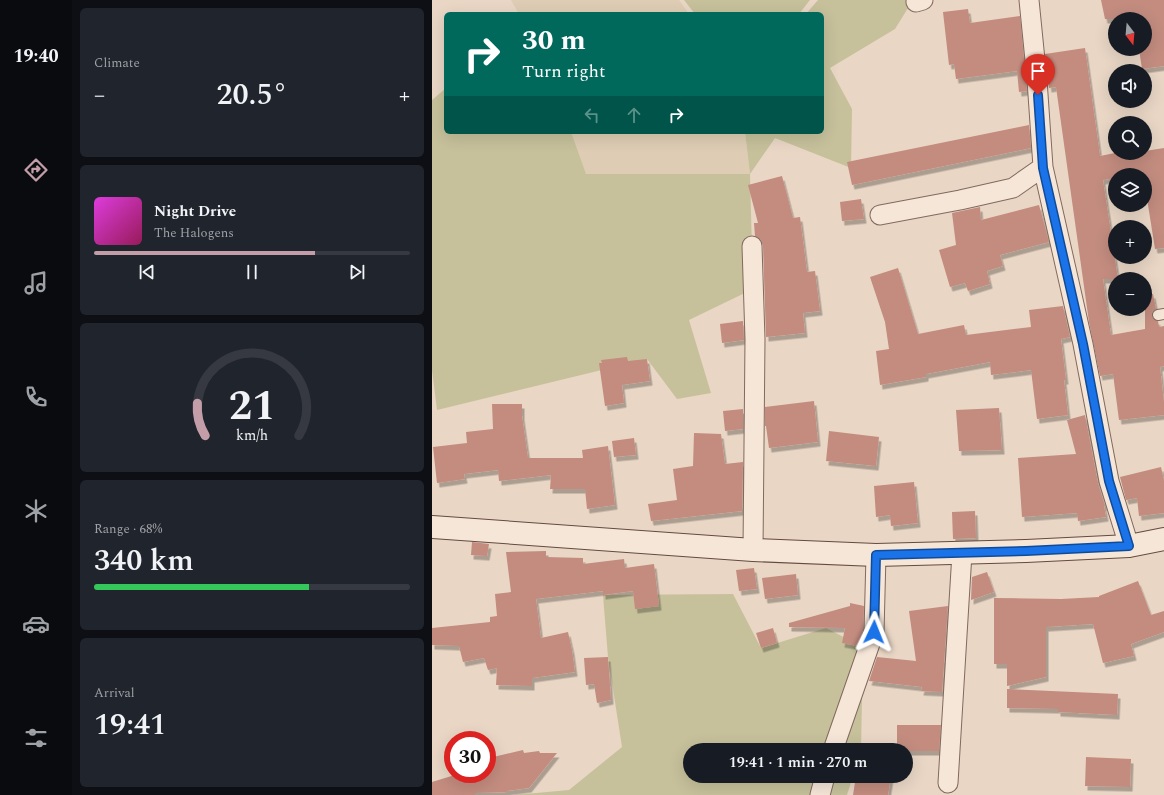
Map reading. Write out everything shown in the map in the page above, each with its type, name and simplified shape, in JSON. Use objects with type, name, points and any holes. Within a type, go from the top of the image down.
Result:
[{"type":"main road","points":[[432,527],[753,550],[876,555],[1129,546],[1164,539]]},
{"type":"street","points":[[1029,0],[1037,80],[1043,168],[1083,344],[1109,481],[1129,546]]},
{"type":"street","points":[[880,215],[960,200],[1013,188],[1043,168]]},
{"type":"street","points":[[752,246],[756,339],[753,550]]},
{"type":"street","points":[[948,783],[962,553]]},
{"type":"street","points":[[835,743],[874,632],[876,555]]},
{"type":"street","points":[[820,795],[823,783]]},
{"type":"shaded area","points":[[511,0],[679,0],[688,12],[518,12]]},
{"type":"shaded area","points":[[684,0],[810,0],[801,12],[693,12]]},
{"type":"shaded area","points":[[818,0],[913,0],[895,29],[830,68],[852,109],[851,168],[775,138],[750,174],[745,134],[824,134],[824,12],[808,12]]},
{"type":"shaded area","points":[[444,90],[444,134],[572,134],[586,174],[750,174],[753,289],[689,320],[711,393],[677,399],[647,359],[437,410],[432,370],[432,100]]},
{"type":"shaded area","points":[[569,134],[745,134],[750,174],[586,174]]},
{"type":"shaded area","points":[[733,594],[761,648],[826,628],[863,647],[861,743],[683,743],[683,783],[851,783],[847,795],[514,795],[569,790],[622,747],[608,657],[603,595]]},
{"type":"building","points":[[1101,0],[1164,0],[1164,66],[1152,68],[1152,64],[1141,64],[1140,56],[1152,56],[1152,12],[1108,12],[1108,19],[1105,19]]},
{"type":"building","points":[[968,9],[970,23],[1020,16],[1027,91],[1019,92],[1017,71],[956,79],[954,64],[949,65],[943,12]]},
{"type":"building","points":[[1085,48],[1100,156],[1108,154],[1108,160],[1152,160],[1152,150],[1164,148],[1164,248],[1155,249],[1152,220],[1150,220],[1149,212],[1152,212],[1152,168],[1108,168],[1108,179],[1103,180],[1109,220],[1108,264],[1116,264],[1117,272],[1108,272],[1108,279],[1103,279],[1111,335],[1145,329],[1145,316],[1152,316],[1153,319],[1158,321],[1159,327],[1164,326],[1164,366],[1160,367],[1164,415],[1119,420],[1113,374],[1100,376],[1089,322],[1056,87],[1049,88],[1045,54]]},
{"type":"building","points":[[1029,125],[1031,148],[852,185],[847,162]]},
{"type":"building","points":[[782,176],[793,218],[800,217],[807,272],[815,271],[820,311],[803,313],[805,333],[766,337],[763,246],[761,240],[755,236],[754,223],[758,223],[748,185]]},
{"type":"building","points":[[861,199],[864,219],[842,221],[840,202]]},
{"type":"building","points":[[1039,205],[1049,242],[1000,255],[1003,266],[987,271],[990,284],[968,291],[965,283],[950,287],[939,250],[956,245],[952,213],[980,207],[981,220]]},
{"type":"building","points":[[898,268],[918,334],[964,325],[966,335],[1031,327],[1029,310],[1063,306],[1070,337],[1061,339],[1066,380],[1064,380],[1068,415],[1037,419],[1031,370],[991,375],[990,362],[926,374],[926,377],[880,385],[876,351],[889,349],[885,322],[870,277]]},
{"type":"building","points":[[1152,294],[1153,294],[1156,309],[1152,312]]},
{"type":"building","points":[[743,321],[744,340],[722,343],[720,324]]},
{"type":"building","points":[[627,357],[628,361],[647,359],[650,381],[622,385],[624,403],[605,406],[599,363],[602,363],[601,360]]},
{"type":"building","points":[[814,401],[818,442],[769,448],[765,426],[765,407]]},
{"type":"building","points":[[492,404],[522,404],[522,416],[528,458],[583,458],[582,450],[608,446],[615,505],[587,509],[585,489],[550,489],[551,475],[499,481],[498,470],[464,474],[465,479],[437,483],[433,447],[467,443],[466,432],[493,429]]},
{"type":"building","points":[[999,408],[1002,450],[959,451],[956,410]]},
{"type":"building","points":[[743,409],[743,429],[725,431],[723,411]]},
{"type":"building","points":[[1085,415],[1098,483],[1105,506],[1106,517],[1078,521],[1077,513],[1022,517],[1018,458],[1076,454],[1067,420]]},
{"type":"building","points":[[829,431],[879,437],[876,466],[826,461]]},
{"type":"building","points":[[694,433],[721,434],[725,464],[743,462],[742,511],[651,521],[648,504],[677,500],[673,469],[693,466]]},
{"type":"building","points":[[634,438],[636,455],[614,457],[612,441]]},
{"type":"building","points":[[1161,467],[1164,481],[1164,513],[1139,516],[1137,498],[1126,500],[1120,477]]},
{"type":"building","points":[[914,482],[918,523],[891,526],[890,515],[876,517],[874,486]]},
{"type":"building","points":[[975,511],[976,538],[953,539],[952,512]]},
{"type":"building","points":[[472,542],[489,544],[487,556],[471,555]]},
{"type":"building","points":[[546,551],[546,557],[583,558],[583,564],[624,559],[625,568],[654,564],[659,606],[635,609],[633,591],[603,595],[603,591],[536,599],[541,638],[568,632],[575,672],[532,678],[532,686],[496,685],[497,668],[488,670],[484,658],[463,662],[459,646],[432,645],[432,628],[490,622],[490,617],[497,616],[495,594],[511,592],[506,552]]},
{"type":"building","points":[[754,568],[757,589],[739,591],[736,570]]},
{"type":"building","points":[[987,572],[994,592],[971,600],[972,577]]},
{"type":"building","points":[[796,574],[798,595],[765,599],[762,578]]},
{"type":"building","points":[[1138,581],[1151,615],[1164,611],[1164,632],[1131,644],[1134,656],[1103,663],[1093,624],[1046,627],[1046,677],[1007,686],[1007,664],[994,664],[994,598],[1061,599],[1099,597]]},
{"type":"building","points":[[850,603],[864,606],[863,630],[858,646],[842,643],[845,628],[789,627],[789,623],[850,606]]},
{"type":"building","points":[[948,606],[942,692],[921,691],[922,687],[869,681],[877,657],[916,661],[909,611]]},
{"type":"building","points":[[773,628],[777,643],[761,648],[756,633]]},
{"type":"building","points":[[608,657],[611,700],[597,703],[594,684],[586,685],[584,658]]},
{"type":"building","points":[[1007,689],[1118,694],[1117,715],[1058,712],[1058,709],[1007,708]]},
{"type":"building","points":[[897,725],[941,725],[939,751],[913,751],[913,743],[897,743]]},
{"type":"building","points":[[523,750],[524,753],[539,751],[540,753],[557,753],[529,788],[506,792],[475,793],[475,795],[432,795],[432,782],[444,778],[444,783],[496,783],[496,756]]},
{"type":"building","points":[[1086,757],[1131,759],[1130,787],[1085,786]]},
{"type":"building","points":[[855,783],[890,783],[888,795],[853,795]]},
{"type":"route","points":[[874,632],[876,555],[1026,551],[1129,546],[1109,481],[1083,344],[1043,168],[1038,95]]}]
